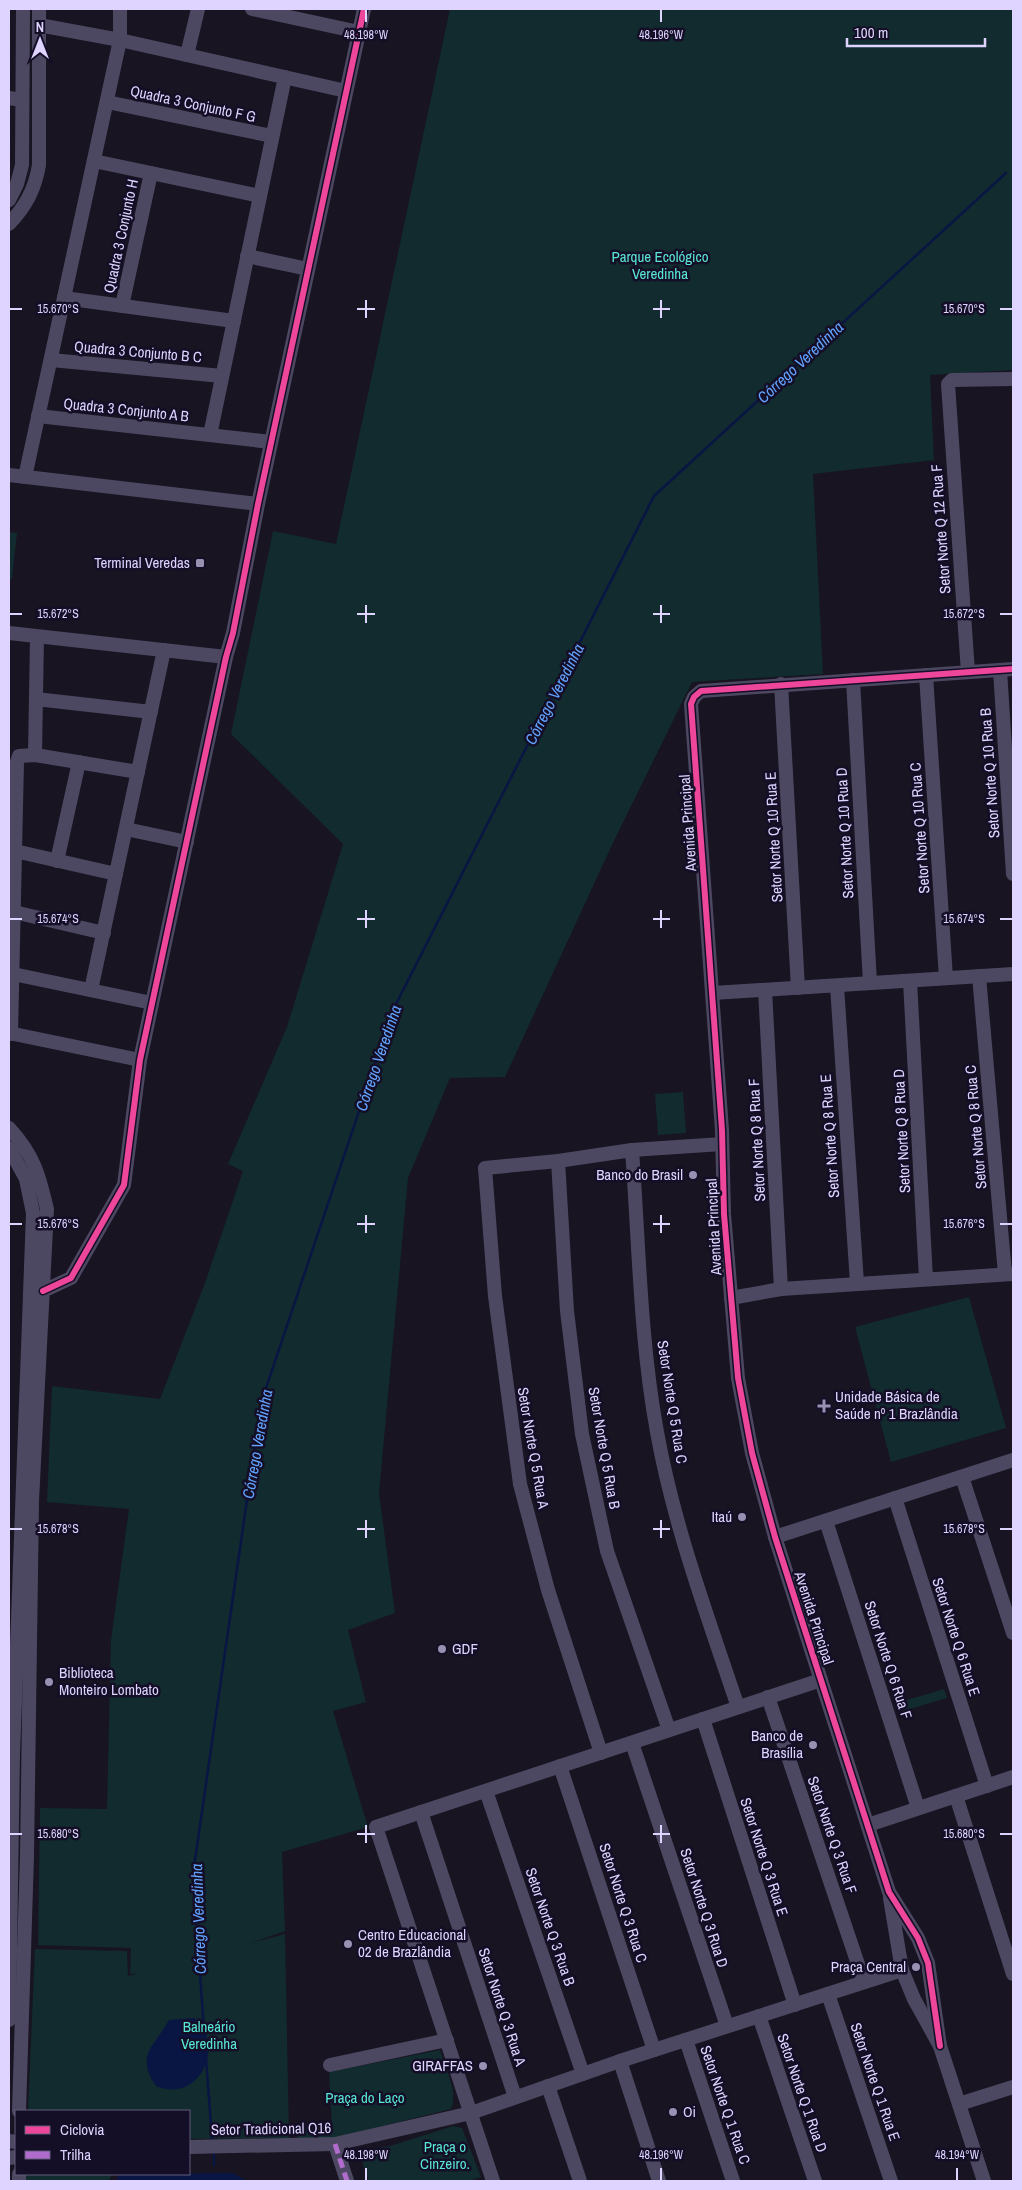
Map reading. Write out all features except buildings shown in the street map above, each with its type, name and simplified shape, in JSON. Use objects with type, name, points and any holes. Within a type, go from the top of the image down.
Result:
[{"type":"street","points":[[9,200],[17,184],[22,165],[15,99],[22,51],[22,9]]},
{"type":"street","points":[[9,224],[24,209],[36,184],[40,165],[39,9]]},
{"type":"street","points":[[25,476],[120,40],[120,9]]},
{"type":"street","points":[[187,55],[198,9]]},
{"type":"street","points":[[252,9],[299,14],[359,32]]},
{"type":"street","points":[[42,1291],[71,1278],[124,1185],[140,1060],[226,656],[233,633],[271,442],[364,9]]},
{"type":"street","points":[[39,25],[120,40],[346,91]]},
{"type":"street","points":[[22,51],[38,51]]},
{"type":"street","points":[[210,435],[285,77]]},
{"type":"street","name":"Quadra 3 Conjunto F G","points":[[107,102],[272,136]]},
{"type":"street","points":[[94,161],[260,196]]},
{"type":"street","name":"Quadra 3 Conjunto H","points":[[122,306],[152,173]]},
{"type":"street","points":[[247,256],[308,270]]},
{"type":"street","points":[[64,298],[234,321]]},
{"type":"street","name":"Quadra 3 Conjunto B C","points":[[51,360],[222,376]]},
{"type":"street","name":"Setor Norte Q 12 Rua F","points":[[968,672],[948,384],[952,380],[1013,379]]},
{"type":"street","name":"Quadra 3 Conjunto A B","points":[[38,416],[271,442]]},
{"type":"street","points":[[9,475],[258,504]]},
{"type":"street","points":[[9,633],[226,656]]},
{"type":"street","points":[[35,755],[37,637]]},
{"type":"street","points":[[92,990],[164,650]]},
{"type":"street","name":"Avenida Principal","points":[[940,2046],[934,1991],[928,1963],[918,1938],[889,1892],[775,1537],[752,1453],[738,1378],[724,1214],[713,993],[692,700],[701,690],[1006,670]]},
{"type":"street","name":"Setor Norte Q 10 Rua B","points":[[1006,670],[1013,874]]},
{"type":"street","name":"Setor Norte Q 10 Rua C","points":[[926,675],[946,978]]},
{"type":"street","name":"Setor Norte Q 10 Rua D","points":[[853,680],[870,983]]},
{"type":"street","name":"Setor Norte Q 10 Rua E","points":[[781,684],[798,988]]},
{"type":"street","points":[[36,699],[151,712]]},
{"type":"street","points":[[138,772],[35,755],[19,756],[17,762],[10,1033],[140,1060]]},
{"type":"street","points":[[57,861],[79,762]]},
{"type":"street","points":[[126,829],[187,842]]},
{"type":"street","points":[[15,851],[116,874]]},
{"type":"street","points":[[14,912],[104,932]]},
{"type":"street","points":[[12,974],[152,1003]]},
{"type":"street","points":[[713,993],[1013,974]]},
{"type":"street","name":"Setor Norte Q 8 Rua C","points":[[979,976],[1009,1274]]},
{"type":"street","name":"Setor Norte Q 8 Rua D","points":[[910,981],[926,1279]]},
{"type":"street","name":"Setor Norte Q 8 Rua E","points":[[837,986],[857,1284]]},
{"type":"street","name":"Setor Norte Q 8 Rua F","points":[[765,990],[781,1289]]},
{"type":"street","points":[[9,1128],[22,1142],[39,1173],[46,1209],[11,1754],[12,1855],[19,1876],[15,2013],[20,2110]]},
{"type":"street","points":[[558,1162],[632,1150],[722,1144]]},
{"type":"street","points":[[9,1148],[26,1179],[32,1212],[26,1501],[27,1856],[19,1876]]},
{"type":"street","name":"Setor Norte Q 5 Rua C","points":[[632,1150],[644,1332],[657,1432],[680,1532],[738,1708]]},
{"type":"street","name":"Setor Norte Q 5 Rua A","points":[[558,1162],[485,1168],[495,1296],[520,1484],[548,1590],[601,1753]]},
{"type":"street","name":"Setor Norte Q 5 Rua B","points":[[558,1162],[567,1311],[582,1434],[607,1550],[669,1730]]},
{"type":"street","points":[[731,1298],[781,1289],[1009,1274]]},
{"type":"street","points":[[775,1537],[1013,1460]]},
{"type":"street","points":[[962,1476],[1013,1633]]},
{"type":"street","name":"Setor Norte Q 6 Rua E","points":[[895,1498],[987,1786]]},
{"type":"street","name":"Setor Norte Q 6 Rua F","points":[[826,1521],[918,1808]]},
{"type":"street","points":[[493,2181],[376,1827],[821,1680]]},
{"type":"street","name":"Setor Norte Q 3 Rua F","points":[[768,1697],[864,1982]]},
{"type":"street","name":"Setor Norte Q 3 Rua E","points":[[703,1719],[795,2005]]},
{"type":"street","name":"Setor Norte Q 3 Rua D","points":[[632,1742],[727,2026]]},
{"type":"street","name":"Setor Norte Q 3 Rua C","points":[[560,1766],[654,2050]]},
{"type":"street","points":[[868,1825],[1013,1777]]},
{"type":"street","name":"Setor Norte Q 3 Rua B","points":[[486,1791],[583,2074]]},
{"type":"street","points":[[956,1796],[1013,1974]]},
{"type":"street","name":"Setor Norte Q 3 Rua A","points":[[421,1812],[515,2097]]},
{"type":"street","points":[[12,1855],[20,1861],[27,1856]]},
{"type":"street","points":[[889,1892],[902,1970],[914,1999],[940,2046],[984,2181]]},
{"type":"street","points":[[897,1947],[901,1939],[905,1937],[918,1938]]},
{"type":"street","name":"Setor Tradicional Q16","points":[[190,2147],[335,2144],[471,2113],[620,2061],[902,1970]]},
{"type":"street","points":[[914,1999],[926,2000],[931,1998],[934,1991]]},
{"type":"street","name":"Setor Norte Q 1 Rua E","points":[[828,1994],[891,2181]]},
{"type":"street","points":[[9,2020],[15,2013]]},
{"type":"street","name":"Setor Norte Q 1 Rua D","points":[[759,2016],[815,2181]]},
{"type":"street","points":[[330,2065],[447,2040]]},
{"type":"street","name":"Setor Norte Q 1 Rua C","points":[[686,2040],[733,2181]]},
{"type":"street","points":[[620,2061],[659,2181]]},
{"type":"street","points":[[548,2086],[580,2181]]},
{"type":"street","points":[[959,2104],[1013,2087]]},
{"type":"street","points":[[335,2144],[347,2181]]},
{"type":"green space","name":"Parque Ecológico Veredinha","points":[[450,9],[1013,9],[1013,370],[930,375],[934,460],[813,474],[823,674],[692,682],[611,847],[505,1077],[450,1078],[408,1178],[379,1493],[395,1613],[348,1630],[366,1702],[333,1711],[368,1827],[282,1852],[285,1931],[251,1943],[285,1934],[289,2138],[190,2139],[190,2110],[28,2110],[35,1949],[127,1951],[128,1976],[139,1973],[130,1974],[131,1948],[38,1945],[40,1808],[107,1809],[111,1640],[129,1509],[47,1502],[52,1386],[160,1399],[205,1283],[243,1171],[228,1164],[287,1027],[343,844],[231,734],[273,531],[336,544]]},
{"type":"green space","points":[[9,532],[17,533],[12,579],[9,579]]},
{"type":"green space","points":[[683,1092],[686,1133],[658,1135],[655,1094]]},
{"type":"green space","points":[[969,1297],[1006,1428],[891,1462],[855,1327]]},
{"type":"green space","points":[[944,1689],[947,1698],[900,1712],[897,1703]]},
{"type":"green space","name":"Praça do Laço","points":[[440,2050],[452,2088],[453,2103],[451,2109],[335,2138],[297,2139],[297,2127],[332,2126],[329,2072]]},
{"type":"green space","name":"Praça o Cinzeiro.","points":[[453,2126],[462,2128],[481,2177],[469,2181],[369,2181],[358,2150],[390,2146]]},
{"type":"green space","points":[[25,2175],[112,2175],[109,2181],[25,2181]]},
{"type":"shaded area","points":[[194,2018],[203,2029],[208,2041],[208,2055],[204,2068],[196,2079],[185,2087],[172,2090],[156,2086],[147,2066],[149,2052],[169,2020]]},
{"type":"shaded area","points":[[190,2173],[233,2173],[247,2181],[117,2181],[118,2175],[190,2175]]},
{"type":"waterway","name":"Córrego Veredinha","points":[[204,2030],[193,1874],[261,1403],[393,1010],[654,496],[1006,173]]},
{"type":"waterway","name":"Córrego Veredinha","points":[[206,2058],[212,2138]]},
{"type":"waterway","name":"Córrego Veredinha","points":[[214,2154],[214,2165]]},
{"type":"marked path","points":[[335,2144],[347,2181]]},
{"type":"cycle path","points":[[43,1291],[71,1278],[124,1185],[140,1060],[226,657],[233,633],[258,504],[364,9]]},
{"type":"cycle path","points":[[940,2046],[928,1963],[918,1938],[889,1892],[775,1537],[752,1453],[738,1378],[724,1214],[722,1130],[691,704],[694,697],[701,691],[1013,669]]},
{"type":"place","name":"Terminal Veredas","points":[[200,563]]},
{"type":"place","name":"Banco do Brasil","points":[[693,1175]]},
{"type":"place","name":"Unidade Básica de Saúde nº 1 Brazlândia","points":[[824,1406]]},
{"type":"place","name":"Itaú","points":[[742,1517]]},
{"type":"place","name":"GDF","points":[[442,1649]]},
{"type":"place","name":"Biblioteca Monteiro Lombato","points":[[49,1682]]},
{"type":"place","name":"Banco de Brasília","points":[[813,1745]]},
{"type":"place","name":"Centro Educacional 02 de Brazlândia","points":[[348,1944]]},
{"type":"place","name":"Praça Central","points":[[916,1967]]},
{"type":"place","name":"GIRAFFAS","points":[[483,2066]]},
{"type":"place","name":"Oi","points":[[673,2112]]},
{"type":"park label","name":"Balneário Veredinha","points":[[209,2036]]}]
